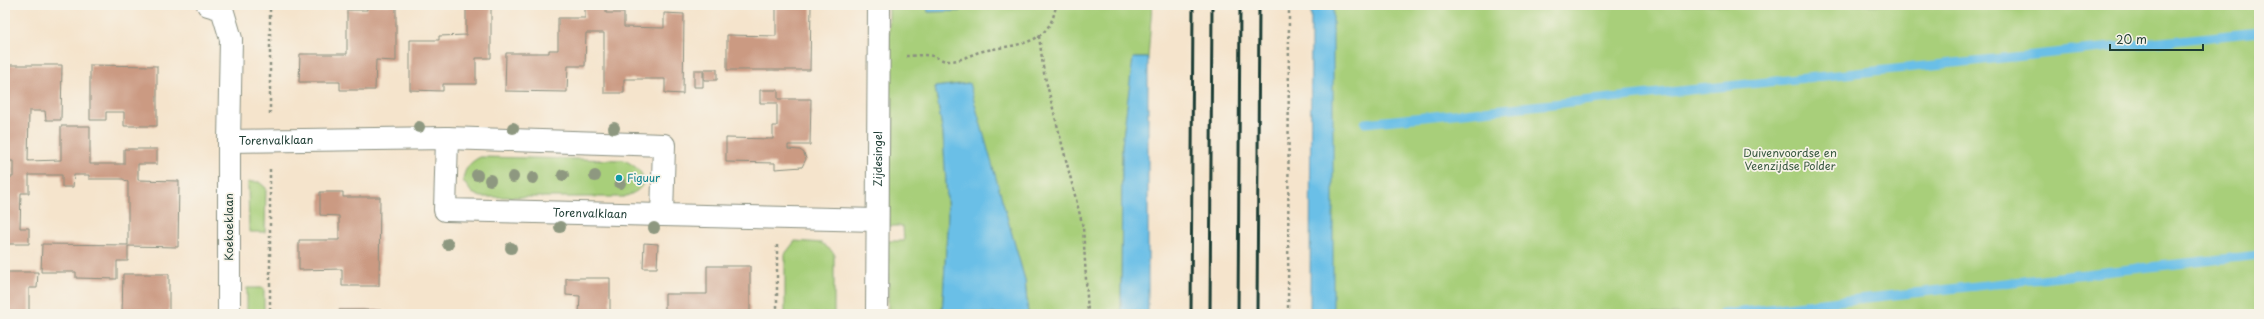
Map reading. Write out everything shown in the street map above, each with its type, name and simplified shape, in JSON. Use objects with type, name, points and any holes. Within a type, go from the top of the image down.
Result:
[{"type":"street","name":"Torenvalklaan","points":[[208,5],[222,9],[231,39],[230,140],[447,138],[664,145],[662,215]]},
{"type":"street","name":"Zijdesingel","points":[[877,314],[879,5]]},
{"type":"street","name":"Torenvalklaan","points":[[447,138],[445,210],[877,220]]},
{"type":"street","name":"Koekoeklaan","points":[[229,314],[230,140]]},
{"type":"path","points":[[879,56],[932,56],[946,61],[965,59],[981,51],[1023,45],[1039,36],[1054,18],[1056,5]]},
{"type":"path","points":[[1288,314],[1289,5]]},
{"type":"path","points":[[1039,36],[1044,73],[1083,226],[1088,314]]},
{"type":"path","points":[[776,314],[777,218]]},
{"type":"green space","points":[[889,5],[927,5],[928,12],[960,11],[958,5],[1152,5],[1148,58],[1134,58],[1122,145],[1121,314],[1028,314],[1025,280],[968,83],[935,87],[943,134],[948,215],[942,314],[888,314],[888,241],[904,241],[903,226],[889,226]]},
{"type":"green space","name":"Duivenvoordse en Veenzijdse Polder","points":[[1320,5],[2259,5],[2259,314],[1321,314]]},
{"type":"green space","points":[[480,157],[624,160],[638,170],[642,175],[643,180],[642,185],[638,190],[623,197],[481,197],[472,193],[463,181],[468,167]]},
{"type":"green space","points":[[248,182],[259,182],[266,188],[265,232],[249,232]]},
{"type":"green space","points":[[795,241],[822,243],[834,253],[834,314],[785,314],[785,254]]},
{"type":"green space","points":[[247,288],[264,288],[264,314],[247,314]]},
{"type":"water","points":[[927,5],[958,5],[960,11],[928,12]]},
{"type":"water","points":[[1311,5],[1333,5],[1333,314],[1310,314]]},
{"type":"water","points":[[1133,58],[1148,58],[1148,314],[1121,314],[1122,145]]},
{"type":"water","points":[[969,83],[1025,280],[1028,314],[942,314],[948,215],[943,134],[935,87]]},
{"type":"building","points":[[367,5],[396,5],[396,61],[376,60],[375,90],[340,90],[340,82],[299,82],[300,54],[347,54],[347,10],[367,10]]},
{"type":"building","points":[[466,5],[491,5],[491,58],[476,58],[476,84],[443,84],[443,91],[410,90],[410,40],[439,40],[439,36],[466,35]]},
{"type":"building","points":[[585,5],[606,5],[606,13],[624,13],[624,27],[664,28],[664,13],[684,14],[683,94],[665,93],[665,79],[624,79],[624,93],[604,93],[604,33],[586,33],[585,66],[568,66],[567,92],[505,91],[506,53],[549,53],[549,50],[558,50],[558,18],[585,18]]},
{"type":"building","points":[[776,5],[811,5],[810,70],[727,70],[727,35],[776,36]]},
{"type":"building","points":[[5,65],[62,65],[61,120],[46,120],[45,111],[29,111],[28,161],[61,160],[61,126],[90,126],[90,164],[124,164],[124,149],[157,149],[157,164],[138,164],[138,180],[179,181],[178,247],[128,246],[128,261],[117,261],[117,279],[76,278],[76,272],[41,272],[42,244],[128,245],[128,182],[123,179],[89,179],[89,175],[74,175],[73,187],[62,187],[62,175],[29,175],[29,193],[21,193],[20,228],[29,228],[29,244],[5,244],[5,177],[13,177],[13,161],[5,161]]},
{"type":"building","points":[[90,65],[157,66],[157,126],[124,126],[124,112],[106,112],[106,120],[90,120]]},
{"type":"building","points":[[704,69],[717,69],[717,80],[704,80]]},
{"type":"building","points":[[694,70],[703,70],[703,87],[694,87]]},
{"type":"building","points":[[760,90],[778,90],[778,99],[811,99],[810,145],[788,145],[788,149],[800,150],[804,153],[806,159],[802,167],[775,169],[775,163],[726,162],[726,138],[773,139],[773,126],[777,126],[777,103],[760,103]]},
{"type":"building","points":[[320,192],[343,192],[343,197],[380,197],[379,286],[342,286],[342,269],[299,270],[299,240],[339,240],[339,216],[320,215]]},
{"type":"building","points":[[644,243],[658,244],[657,268],[643,268]]},
{"type":"building","points":[[707,266],[750,266],[750,314],[665,314],[665,294],[707,294]]},
{"type":"building","points":[[5,272],[38,272],[37,288],[29,288],[29,314],[5,314]]},
{"type":"building","points":[[123,274],[169,274],[169,314],[122,314]]},
{"type":"building","points":[[566,278],[610,278],[610,314],[579,314],[580,296],[566,295]]},
{"type":"building","points":[[339,310],[381,310],[381,314],[339,314]]},
{"type":"waterway","points":[[1365,123],[2259,32]]},
{"type":"waterway","points":[[1722,314],[2259,255]]},
{"type":"railway","points":[[1191,314],[1193,5]]},
{"type":"railway","points":[[1210,314],[1212,5]]},
{"type":"railway","points":[[1238,314],[1240,5]]},
{"type":"railway","points":[[1257,314],[1259,5]]},
{"type":"place","name":"Figuur","points":[[619,178]]}]
